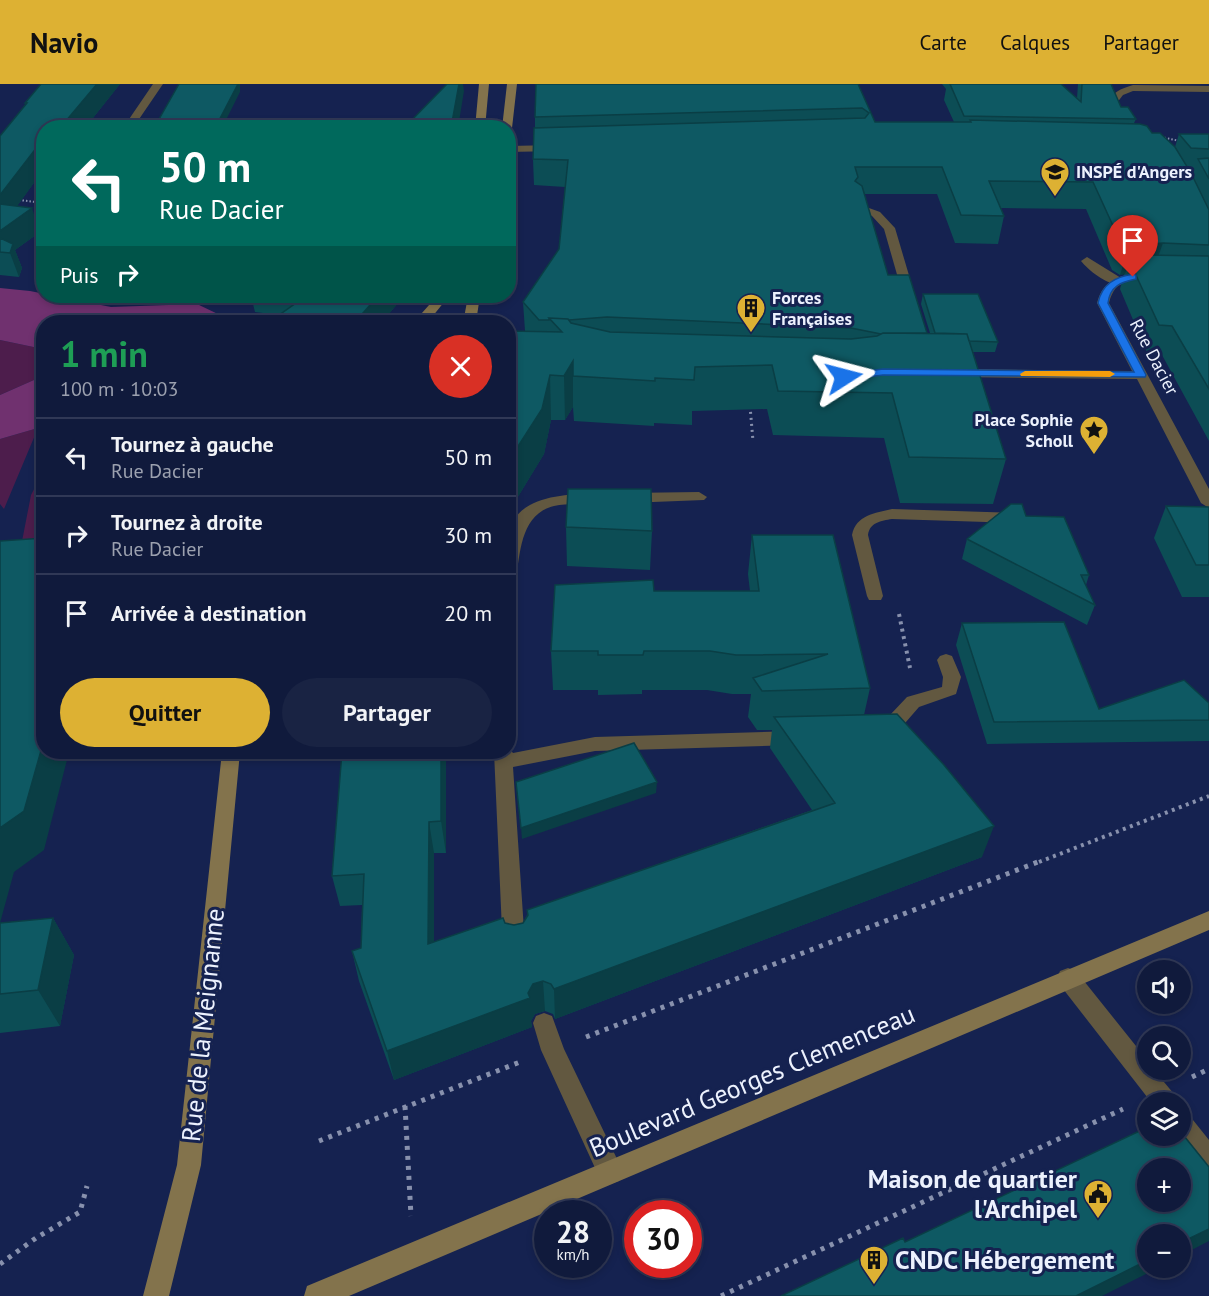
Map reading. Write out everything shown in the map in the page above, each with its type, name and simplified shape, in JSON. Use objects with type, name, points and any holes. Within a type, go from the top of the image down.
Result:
[{"type":"main road","points":[[481,120],[484,84]]},
{"type":"main road","points":[[508,120],[512,84]]},
{"type":"main road","points":[[427,315],[437,303]]},
{"type":"main road","name":"Rue de la Meignanne","points":[[156,1296],[189,1166],[230,759]]},
{"type":"main road","name":"Boulevard Georges Clemenceau","points":[[317,1296],[1209,920]]},
{"type":"street","points":[[133,120],[158,84]]},
{"type":"street","points":[[1120,124],[1112,111],[1111,104],[1115,95],[1122,91],[1133,88],[1209,89]]},
{"type":"street","points":[[516,149],[567,147]]},
{"type":"street","points":[[858,207],[876,214],[889,228],[912,306]]},
{"type":"street","points":[[1087,261],[1091,266],[1117,281],[1133,277],[1156,277]]},
{"type":"street","name":"Rue Dacier","points":[[1117,281],[1108,288],[1103,303],[1209,503]]},
{"type":"street","points":[[944,373],[1141,375]]},
{"type":"street","points":[[516,536],[521,519],[529,510],[560,498],[699,497]]},
{"type":"street","points":[[875,596],[860,535],[861,529],[870,519],[892,514],[1031,518]]},
{"type":"street","points":[[860,736],[882,734],[898,722],[907,706],[916,700],[943,694],[950,690],[953,684],[946,660]]},
{"type":"street","points":[[516,755],[595,744],[814,737]]},
{"type":"street","points":[[504,759],[513,930],[518,944]]},
{"type":"street","points":[[1068,978],[1156,1092]]},
{"type":"street","points":[[544,1023],[553,1050],[610,1172]]},
{"type":"street","points":[[1191,1137],[1209,1160]]},
{"type":"path","points":[[1120,124],[1150,134],[1187,142]]},
{"type":"path","points":[[11,199],[36,202]]},
{"type":"path","points":[[750,405],[753,441]]},
{"type":"path","points":[[319,1141],[1209,796]]},
{"type":"path","points":[[1171,1092],[1209,1069]]},
{"type":"path","points":[[405,1106],[413,1255]]},
{"type":"path","points":[[721,1296],[1137,1109]]},
{"type":"path","points":[[0,1264],[36,1238],[80,1212],[87,1186]]},
{"type":"shaded area","points":[[0,288],[36,292],[36,303],[91,303],[111,307],[197,304],[220,315],[36,315],[36,348],[0,340]]},
{"type":"shaded area","points":[[0,340],[36,348],[36,379],[0,395]]},
{"type":"shaded area","points":[[36,379],[36,429],[0,439],[0,395]]},
{"type":"shaded area","points":[[36,429],[4,509],[0,504],[0,439]]},
{"type":"shaded area","points":[[36,485],[36,566],[17,567],[31,495]]},
{"type":"building","points":[[41,84],[97,84],[67,120],[36,120],[36,148],[0,195],[0,136],[27,103],[25,103]]},
{"type":"building","points":[[179,84],[238,84],[219,120],[159,120]]},
{"type":"building","points":[[447,84],[459,84],[452,120],[412,120]]},
{"type":"building","points":[[536,84],[858,84],[875,122],[971,122],[970,120],[1140,124],[1147,126],[1152,133],[1160,133],[1175,147],[1191,173],[1209,210],[1209,245],[1163,243],[1129,246],[1120,241],[1093,182],[989,181],[1004,216],[961,215],[942,167],[855,167],[858,177],[855,181],[862,186],[888,275],[909,275],[927,333],[881,334],[851,328],[607,317],[539,320],[523,302],[559,249],[568,160],[533,159],[534,128],[865,118],[869,113],[862,108],[535,117]]},
{"type":"building","points":[[950,84],[1061,84],[1081,102],[1082,84],[1111,84],[1121,107],[1128,107],[1136,119],[964,116]]},
{"type":"building","points":[[1179,134],[1209,134],[1209,149],[1191,148]]},
{"type":"building","points":[[1209,158],[1209,179],[1198,159]]},
{"type":"building","points":[[0,204],[32,208],[0,231]]},
{"type":"building","points":[[0,238],[13,244],[10,253],[0,252]]},
{"type":"building","points":[[1142,255],[1209,256],[1209,389],[1172,326],[1159,325],[1129,260]]},
{"type":"building","points":[[923,294],[978,294],[998,342],[969,341],[967,334],[935,333]]},
{"type":"building","points":[[296,303],[372,303],[361,315],[279,315]]},
{"type":"building","points":[[549,318],[568,319],[571,323],[610,332],[851,339],[877,336],[883,333],[967,334],[1006,459],[909,457],[892,393],[778,391],[772,365],[695,367],[694,380],[655,378],[655,381],[573,376],[573,361],[564,376],[550,375],[542,409],[516,450],[516,331],[562,332]]},
{"type":"building","points":[[568,489],[651,489],[652,531],[566,527]]},
{"type":"building","points":[[1011,504],[1022,504],[1026,516],[1064,517],[1089,575],[1081,575],[1095,605],[967,539]]},
{"type":"building","points":[[1166,506],[1209,507],[1209,565],[1196,565]]},
{"type":"building","points":[[752,535],[833,535],[870,688],[762,691],[753,678],[828,654],[736,655],[710,651],[644,651],[643,655],[598,655],[598,651],[551,651],[555,585],[653,580],[654,591],[759,591]]},
{"type":"building","points":[[36,539],[36,759],[39,759],[24,811],[0,828],[0,541]]},
{"type":"building","points":[[1064,622],[1099,709],[1184,680],[1209,703],[1209,720],[994,722],[962,623]]},
{"type":"building","points":[[897,714],[944,765],[994,826],[554,989],[551,984],[543,981],[533,984],[528,993],[530,998],[387,1051],[352,951],[361,948],[364,874],[332,876],[341,759],[441,759],[441,821],[429,822],[428,944],[503,918],[505,923],[514,925],[523,923],[528,915],[527,910],[835,803],[774,717]]},
{"type":"building","points":[[634,743],[657,782],[521,828],[516,782]]},
{"type":"building","points":[[53,918],[38,990],[0,994],[0,923]]},
{"type":"building","name":"Maison de quartier l'Archipel","points":[[1137,1132],[1137,1146],[1191,1145],[1209,1167],[1209,1229],[1191,1238],[1191,1224],[1137,1224],[1137,1266],[1076,1296],[781,1296],[903,1238],[905,1242]]},
{"type":"slow traffic","points":[[1025,374],[1110,374]]},
{"type":"place","name":"INSPÉ d'Angers","points":[[1055,198]]},
{"type":"place","name":"Forces Françaises","points":[[751,334]]},
{"type":"place","name":"Place Sophie Scholl","points":[[1094,456]]},
{"type":"place","name":"Maison de quartier l'Archipel","points":[[1098,1220]]},
{"type":"place","name":"CNDC Hébergement","points":[[874,1286]]},
{"type":"route","points":[[844,377],[883,372],[1141,375],[1103,303],[1105,293],[1112,284],[1124,278],[1133,277]]}]
